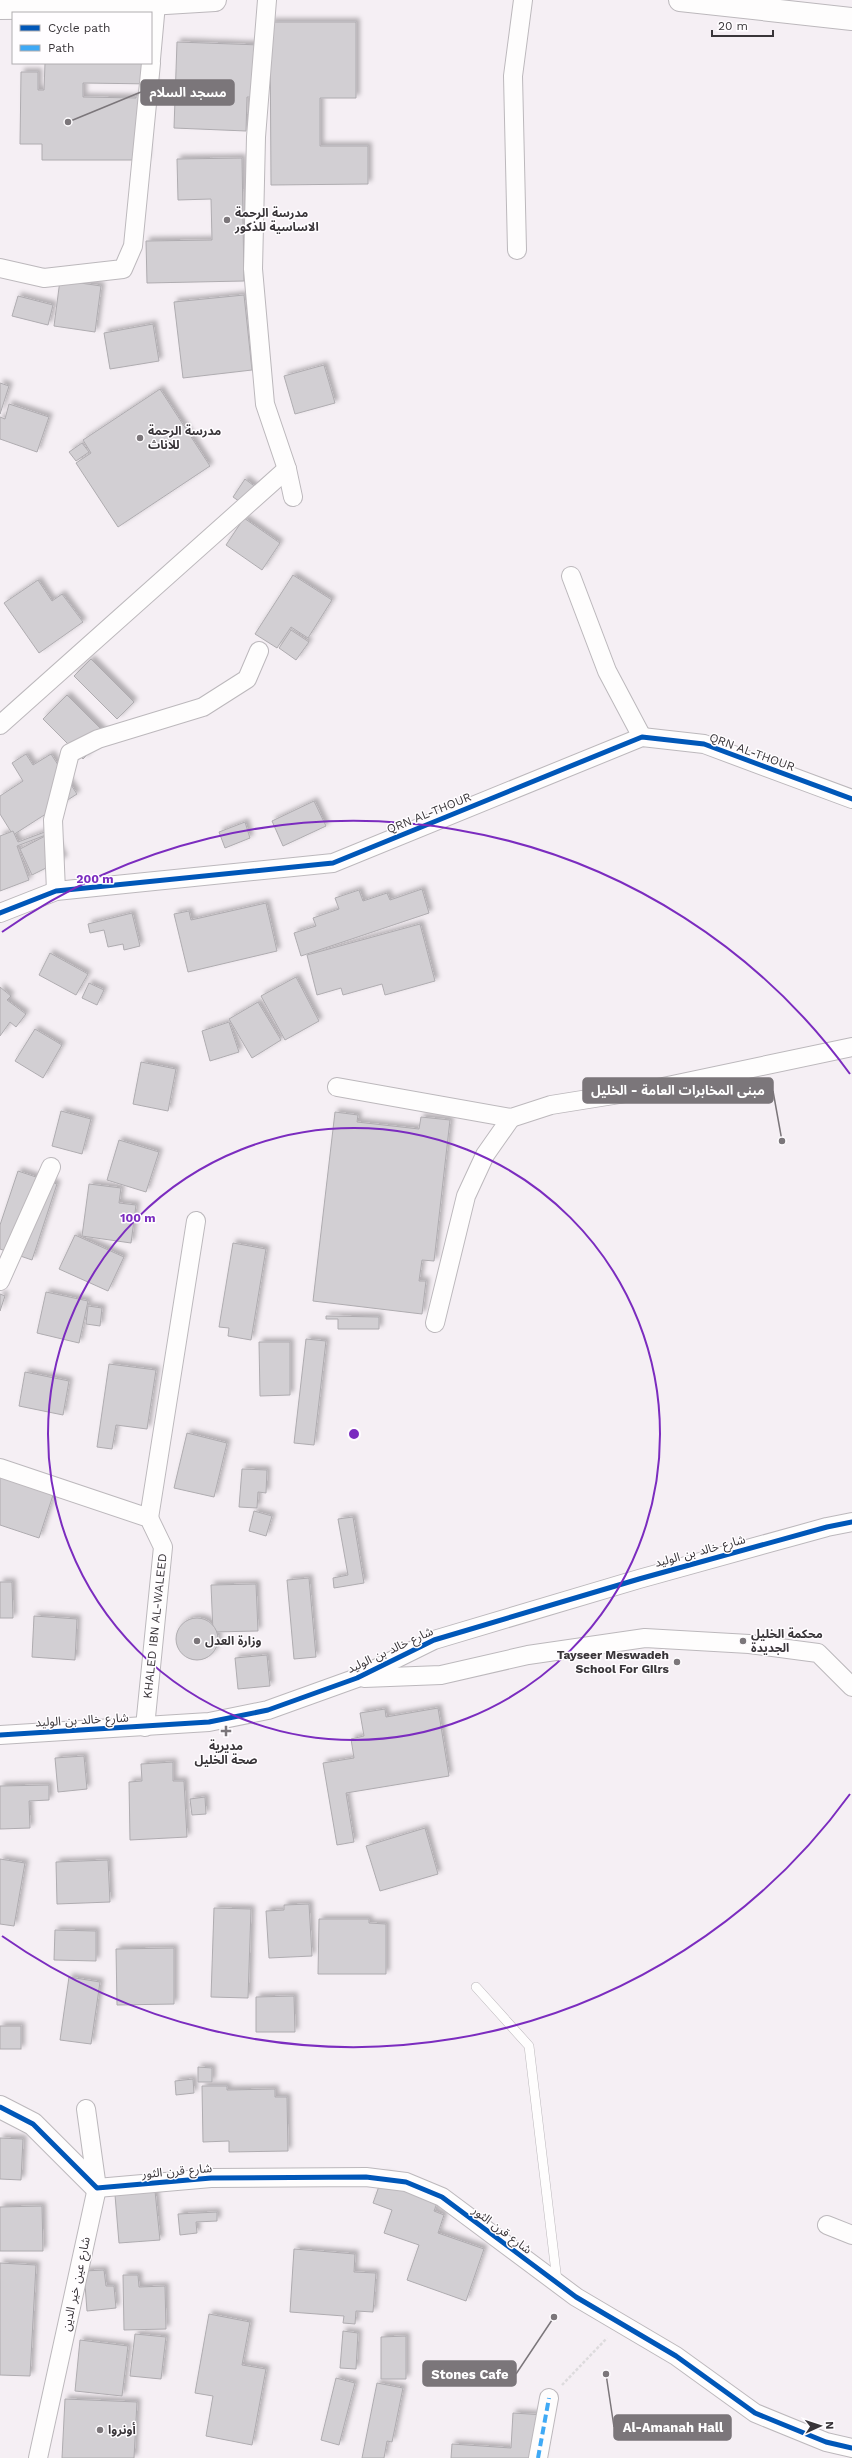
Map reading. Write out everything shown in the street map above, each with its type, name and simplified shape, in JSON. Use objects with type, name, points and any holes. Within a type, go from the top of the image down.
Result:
[{"type":"main road","points":[[0,8],[156,4],[215,0]]},
{"type":"main road","points":[[680,0],[852,19]]},
{"type":"main road","points":[[0,2108],[33,2124],[97,2188]]},
{"type":"street","points":[[267,0],[256,137],[253,269],[265,404],[287,469],[293,497]]},
{"type":"street","points":[[517,250],[513,76],[523,0]]},
{"type":"street","points":[[152,48],[156,4]]},
{"type":"street","points":[[0,268],[44,278],[123,269],[133,246],[151,64]]},
{"type":"street","points":[[0,725],[287,469]]},
{"type":"street","points":[[572,576],[607,671],[642,737]]},
{"type":"street","points":[[56,891],[53,820],[70,753],[98,739],[203,707],[247,680],[258,651]]},
{"type":"street","name":"QRN AL-THOUR","points":[[0,912],[56,891],[333,863],[642,737],[704,744],[852,799]]},
{"type":"street","points":[[338,1087],[511,1118],[551,1105],[662,1087],[852,1047]]},
{"type":"street","points":[[435,1323],[466,1196],[485,1156],[511,1118]]},
{"type":"street","points":[[0,1281],[51,1166]]},
{"type":"street","points":[[0,1468],[149,1518],[196,1221]]},
{"type":"street","name":"KHALED IBN AL-WALEED","points":[[145,1727],[163,1547],[149,1518]]},
{"type":"street","name":"شارع خالد بن الوليد","points":[[0,1735],[209,1722],[268,1710],[357,1678],[434,1640],[639,1579],[827,1527],[852,1522]]},
{"type":"street","points":[[357,1678],[441,1675],[528,1655],[645,1638],[748,1644],[818,1654],[852,1687]]},
{"type":"street","name":"شارع عين خير الدين","points":[[38,2458],[97,2188],[86,2109]]},
{"type":"street","name":"شارع قرن الثور","points":[[97,2188],[211,2178],[388,2178],[425,2189],[442,2197],[557,2283],[676,2356],[755,2413],[826,2442],[852,2448]]},
{"type":"street","points":[[827,2225],[852,2235]]},
{"type":"street","points":[[538,2458],[549,2398]]},
{"type":"lane","points":[[476,1987],[529,2046],[557,2283]]},
{"type":"path","points":[[549,2398],[621,2323]]},
{"type":"building","points":[[270,22],[356,22],[356,98],[320,98],[320,146],[368,146],[368,184],[271,185]]},
{"type":"building","points":[[177,42],[260,45],[258,97],[247,97],[246,131],[174,128]]},
{"type":"building","points":[[45,64],[151,64],[153,84],[83,83],[83,97],[136,98],[136,95],[146,95],[146,160],[42,160],[42,144],[20,144],[21,72],[38,72],[38,90],[44,90]]},
{"type":"building","name":"مدرسة الرحمة الاساسية للذكور","points":[[242,158],[244,281],[147,283],[146,241],[212,240],[211,199],[178,200],[177,159]]},
{"type":"building","points":[[60,280],[101,286],[95,332],[54,326]]},
{"type":"building","points":[[244,295],[252,370],[183,378],[174,302]]},
{"type":"building","points":[[18,296],[53,305],[48,325],[12,316]]},
{"type":"building","points":[[153,324],[159,361],[110,369],[104,333]]},
{"type":"building","points":[[324,365],[335,403],[295,414],[284,376]]},
{"type":"building","points":[[0,383],[9,386],[0,414]]},
{"type":"building","points":[[160,389],[210,466],[118,527],[76,463],[91,453],[83,440]]},
{"type":"building","points":[[9,404],[49,417],[37,452],[0,439],[0,417],[5,419]]},
{"type":"building","points":[[82,443],[89,452],[76,461],[69,452]]},
{"type":"building","points":[[245,479],[261,491],[249,508],[233,497]]},
{"type":"building","points":[[244,518],[280,543],[262,570],[226,545]]},
{"type":"building","points":[[293,575],[332,600],[308,638],[291,627],[277,648],[255,634]]},
{"type":"building","points":[[38,580],[52,601],[62,594],[83,622],[39,653],[4,603]]},
{"type":"building","points":[[291,630],[309,642],[296,660],[279,648]]},
{"type":"building","points":[[91,659],[134,702],[117,719],[74,676]]},
{"type":"building","points":[[67,695],[107,735],[83,759],[43,719]]},
{"type":"building","points":[[26,754],[33,765],[51,754],[77,794],[13,835],[0,814],[0,796],[23,781],[12,763]]},
{"type":"building","points":[[314,801],[326,826],[283,846],[272,821]]},
{"type":"building","points":[[245,822],[250,838],[225,848],[219,832]]},
{"type":"building","points":[[50,830],[51,833],[17,846],[29,880],[0,891],[0,836],[13,831],[18,842]]},
{"type":"building","points":[[51,833],[64,859],[32,875],[20,849]]},
{"type":"building","points":[[422,889],[429,913],[301,956],[294,933],[316,926],[313,918],[339,909],[335,898],[359,890],[363,901],[387,893],[390,900]]},
{"type":"building","points":[[266,903],[277,951],[188,972],[174,914],[189,911],[191,920]]},
{"type":"building","points":[[132,913],[140,946],[124,950],[123,944],[108,947],[104,930],[90,933],[88,924]]},
{"type":"building","points":[[420,924],[435,981],[385,995],[382,984],[343,995],[341,988],[317,995],[307,955]]},
{"type":"building","points":[[50,953],[88,974],[76,995],[39,975]]},
{"type":"building","points":[[296,977],[319,1021],[285,1040],[261,996]]},
{"type":"building","points":[[89,983],[104,990],[97,1005],[82,998]]},
{"type":"building","points":[[0,987],[11,996],[7,1000],[26,1014],[16,1027],[10,1022],[0,1036]]},
{"type":"building","points":[[258,1002],[281,1040],[252,1058],[229,1019]]},
{"type":"building","points":[[229,1022],[239,1052],[210,1061],[202,1031]]},
{"type":"building","points":[[35,1029],[62,1045],[43,1078],[15,1061]]},
{"type":"building","points":[[141,1062],[176,1069],[168,1111],[133,1104]]},
{"type":"building","points":[[61,1111],[91,1119],[82,1154],[52,1146]]},
{"type":"building","points":[[335,1112],[358,1115],[357,1122],[419,1129],[421,1117],[450,1120],[434,1261],[422,1260],[419,1281],[426,1281],[422,1314],[313,1301]]},
{"type":"building","points":[[119,1140],[159,1152],[146,1192],[107,1180]]},
{"type":"building","points":[[18,1171],[57,1184],[32,1260],[0,1249],[0,1225]]},
{"type":"building","points":[[89,1184],[121,1188],[119,1203],[136,1205],[131,1243],[82,1236]]},
{"type":"building","points":[[75,1235],[124,1257],[108,1291],[59,1269]]},
{"type":"building","points":[[233,1243],[266,1249],[251,1340],[228,1336],[229,1328],[219,1327]]},
{"type":"building","points":[[46,1292],[88,1301],[79,1343],[37,1333]]},
{"type":"building","points":[[0,1294],[5,1296],[0,1311]]},
{"type":"building","points":[[88,1306],[102,1308],[100,1326],[86,1324]]},
{"type":"building","points":[[326,1316],[379,1317],[379,1329],[338,1329],[338,1319],[326,1319]]},
{"type":"building","points":[[306,1339],[326,1341],[314,1445],[294,1443]]},
{"type":"building","points":[[259,1342],[290,1342],[290,1395],[260,1396]]},
{"type":"building","points":[[109,1364],[156,1370],[147,1429],[116,1425],[112,1449],[97,1447]]},
{"type":"building","points":[[25,1372],[69,1381],[63,1415],[19,1406]]},
{"type":"building","points":[[187,1433],[227,1443],[214,1497],[174,1488]]},
{"type":"building","points":[[242,1469],[267,1470],[266,1493],[258,1492],[257,1508],[239,1507]]},
{"type":"building","points":[[0,1474],[54,1492],[39,1538],[0,1525]]},
{"type":"building","points":[[254,1511],[272,1516],[266,1536],[249,1531]]},
{"type":"building","points":[[353,1517],[364,1583],[334,1588],[333,1578],[348,1575],[338,1519]]},
{"type":"building","points":[[309,1578],[316,1657],[294,1659],[287,1580]]},
{"type":"building","points":[[0,1582],[12,1582],[13,1618],[0,1618]]},
{"type":"building","points":[[256,1584],[258,1631],[213,1632],[211,1585]]},
{"type":"building","points":[[34,1616],[77,1619],[75,1660],[32,1657]]},
{"type":"building","name":"وزارة العدل","points":[[197,1618],[212,1624],[218,1639],[212,1654],[197,1660],[182,1654],[176,1639],[182,1624]]},
{"type":"building","points":[[267,1655],[270,1686],[238,1689],[235,1658]]},
{"type":"building","points":[[438,1708],[449,1776],[346,1793],[354,1842],[337,1845],[323,1763],[354,1758],[351,1739],[364,1736],[360,1713],[385,1709],[386,1717]]},
{"type":"building","points":[[84,1756],[87,1789],[58,1792],[55,1758]]},
{"type":"building","points":[[173,1762],[173,1781],[184,1781],[187,1837],[130,1840],[129,1782],[142,1781],[141,1764]]},
{"type":"building","points":[[49,1785],[49,1800],[29,1801],[30,1828],[0,1829],[0,1786]]},
{"type":"building","points":[[205,1797],[206,1814],[192,1815],[190,1799]]},
{"type":"building","points":[[425,1828],[438,1874],[380,1891],[366,1846]]},
{"type":"building","points":[[0,1859],[25,1863],[14,1926],[0,1924]]},
{"type":"building","points":[[108,1860],[110,1902],[57,1904],[56,1862]]},
{"type":"building","points":[[309,1904],[312,1956],[269,1958],[266,1911],[284,1910],[284,1905]]},
{"type":"building","points":[[214,1908],[251,1909],[248,1998],[211,1997]]},
{"type":"building","points":[[319,1919],[369,1919],[369,1923],[386,1924],[386,1974],[318,1974]]},
{"type":"building","points":[[55,1930],[96,1931],[96,1961],[54,1960]]},
{"type":"building","points":[[174,1948],[174,2004],[117,2005],[116,1949]]},
{"type":"building","points":[[69,1977],[100,1982],[91,2044],[60,2040]]},
{"type":"building","points":[[294,1996],[295,2032],[256,2032],[256,1997]]},
{"type":"building","points":[[0,2026],[21,2026],[21,2049],[0,2049]]},
{"type":"building","points":[[198,2067],[212,2068],[212,2082],[198,2082]]},
{"type":"building","points":[[193,2079],[194,2093],[176,2095],[175,2081]]},
{"type":"building","points":[[202,2086],[227,2086],[227,2090],[275,2089],[275,2097],[287,2097],[288,2151],[229,2152],[229,2141],[203,2142]]},
{"type":"building","points":[[0,2138],[23,2139],[21,2180],[0,2179]]},
{"type":"building","points":[[383,2175],[440,2195],[434,2211],[444,2215],[438,2233],[484,2249],[466,2301],[407,2280],[419,2245],[384,2233],[392,2210],[373,2203]]},
{"type":"building","points":[[155,2191],[160,2240],[119,2243],[115,2195]]},
{"type":"building","points":[[42,2206],[43,2251],[0,2251],[0,2207]]},
{"type":"building","points":[[217,2212],[217,2221],[196,2222],[197,2233],[180,2235],[178,2214]]},
{"type":"building","points":[[294,2249],[355,2254],[354,2272],[376,2273],[373,2312],[356,2311],[355,2324],[343,2323],[344,2316],[290,2312]]},
{"type":"building","points":[[0,2263],[36,2265],[30,2376],[0,2375]]},
{"type":"building","points":[[104,2270],[106,2286],[114,2286],[116,2308],[87,2311],[84,2271]]},
{"type":"building","points":[[123,2275],[138,2275],[139,2287],[165,2286],[166,2329],[124,2330]]},
{"type":"building","points":[[209,2314],[250,2322],[242,2365],[266,2369],[252,2445],[206,2436],[213,2396],[195,2393]]},
{"type":"building","points":[[343,2331],[358,2333],[356,2369],[340,2368]]},
{"type":"building","points":[[135,2334],[166,2337],[161,2379],[130,2376]]},
{"type":"building","points":[[406,2336],[406,2379],[381,2379],[381,2337]]},
{"type":"building","points":[[80,2340],[128,2346],[122,2396],[75,2391]]},
{"type":"building","points":[[336,2378],[355,2383],[339,2445],[321,2440]]},
{"type":"building","points":[[377,2383],[403,2388],[392,2442],[387,2441],[384,2458],[362,2458]]},
{"type":"building","name":"أونروا","points":[[65,2399],[137,2402],[134,2458],[62,2458]]},
{"type":"building","points":[[513,2413],[545,2415],[542,2458],[451,2458],[452,2444],[511,2448]]},
{"type":"marked path","points":[[538,2458],[549,2398]]},
{"type":"cycle path","points":[[0,913],[56,891],[333,863],[642,737],[704,744],[852,799]]},
{"type":"cycle path","points":[[0,1735],[209,1722],[268,1710],[357,1678],[434,1640],[639,1579],[827,1527],[852,1522]]},
{"type":"cycle path","points":[[0,2107],[33,2124],[97,2188],[211,2178],[366,2177],[406,2182],[442,2197],[576,2297],[676,2356],[755,2413],[826,2442],[852,2448]]},
{"type":"place","name":"مسجد السلام","points":[[68,122]]},
{"type":"place","name":"مدرسة الرحمة الاساسية للذكور","points":[[227,220]]},
{"type":"place","name":"مدرسة الرحمة للاناث","points":[[140,438]]},
{"type":"place","name":"مبنى المخابرات العامة - الخليل","points":[[782,1141]]},
{"type":"place","name":"وزارة العدل","points":[[197,1641]]},
{"type":"place","name":"محكمة الخليل الجديدة","points":[[743,1641]]},
{"type":"place","name":"Tayseer Meswadeh School For Gilrs","points":[[677,1662]]},
{"type":"place","name":"مديرية صحة الخليل","points":[[226,1731]]},
{"type":"place","name":"Stones Cafe","points":[[554,2317]]},
{"type":"place","name":"Al-Amanah Hall","points":[[606,2374]]},
{"type":"place","name":"أونروا","points":[[100,2430]]}]
